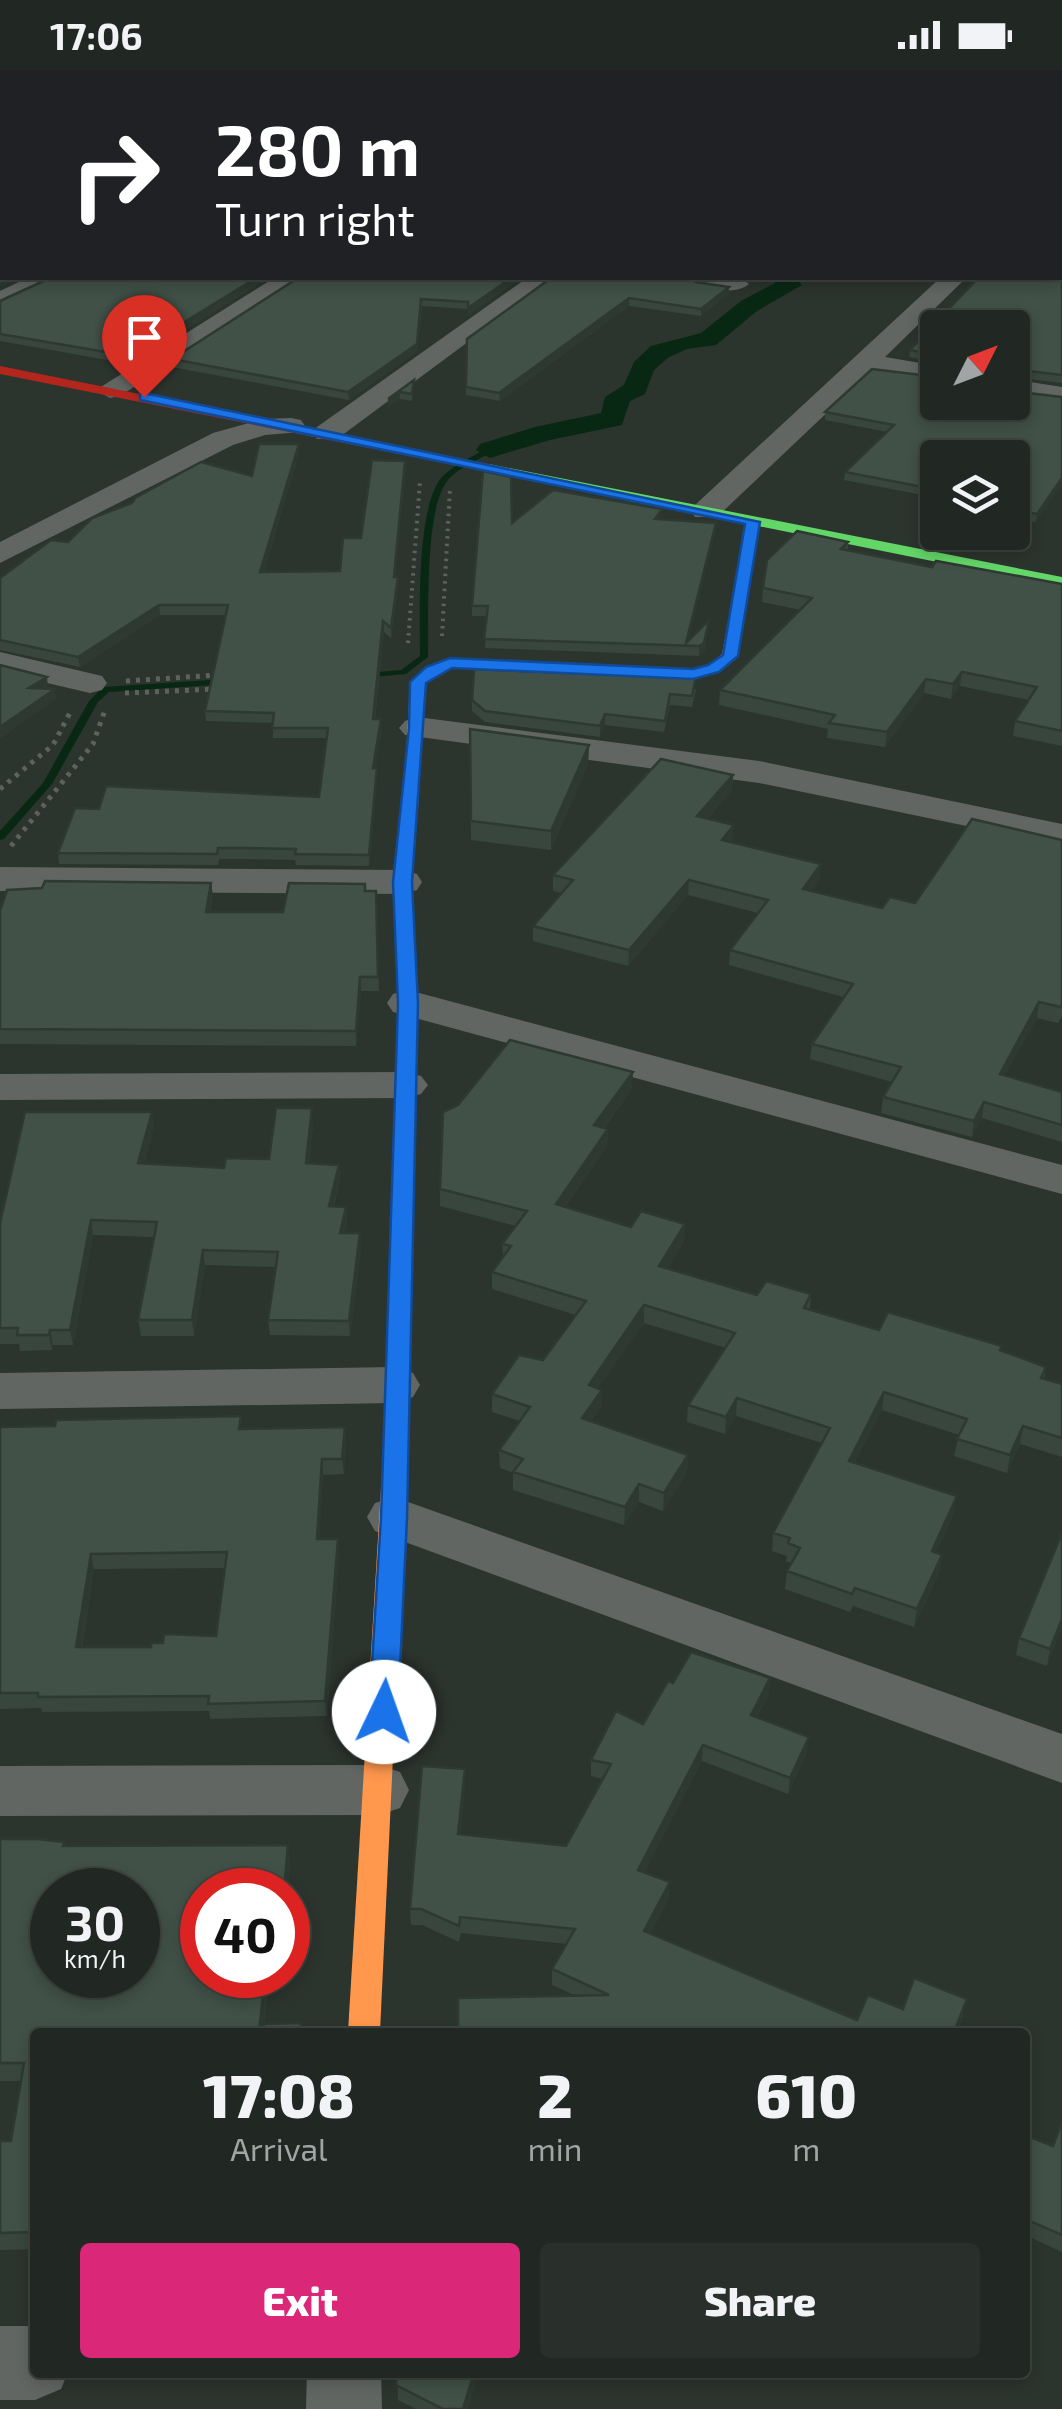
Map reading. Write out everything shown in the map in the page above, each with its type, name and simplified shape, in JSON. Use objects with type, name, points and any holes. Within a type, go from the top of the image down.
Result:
[{"type":"street","points":[[0,301],[40,280]]},
{"type":"street","points":[[110,390],[287,280]]},
{"type":"street","points":[[327,433],[539,280]]},
{"type":"street","points":[[709,280],[737,284]]},
{"type":"street","points":[[706,512],[952,280]]},
{"type":"street","points":[[866,362],[920,371]]},
{"type":"street","points":[[0,370],[110,390],[218,425],[291,426],[1062,582]]},
{"type":"street","points":[[1030,390],[1062,396]]},
{"type":"street","points":[[0,554],[218,425]]},
{"type":"street","points":[[364,2028],[394,1518],[408,1003],[402,882],[418,728],[418,682],[432,670],[450,663],[693,674],[714,669],[730,656],[753,522]]},
{"type":"street","points":[[0,662],[104,694]]},
{"type":"street","points":[[418,728],[760,772],[1062,835]]},
{"type":"street","points":[[0,880],[402,882]]},
{"type":"street","points":[[408,1003],[1062,1180]]},
{"type":"street","points":[[0,1087],[406,1085]]},
{"type":"street","points":[[0,1392],[395,1384]]},
{"type":"street","points":[[394,1518],[1062,1759]]},
{"type":"street","points":[[0,1791],[379,1790]]},
{"type":"street","points":[[0,2363],[30,2363]]},
{"type":"street","points":[[344,2378],[344,2409]]},
{"type":"path","points":[[407,652],[420,475]]},
{"type":"path","points":[[450,485],[441,654],[450,663]]},
{"type":"path","points":[[0,789],[54,745],[104,694],[228,674]]},
{"type":"path","points":[[104,694],[224,689]]},
{"type":"path","points":[[0,858],[93,744],[104,694]]},
{"type":"building","points":[[46,280],[253,280],[129,356],[0,334],[0,301]]},
{"type":"building","points":[[295,280],[508,280],[468,308],[468,302],[421,299],[417,344],[348,392],[172,359]]},
{"type":"building","points":[[548,280],[692,280],[729,287],[701,309],[629,298],[499,393],[466,387],[467,339]]},
{"type":"building","points":[[976,280],[1062,280],[1062,375],[1030,371],[1030,310],[948,310]]},
{"type":"building","points":[[872,369],[920,375],[920,420],[1030,420],[1030,393],[1062,397],[1062,478],[1037,514],[1030,513],[1030,440],[920,440],[920,487],[845,472],[894,425],[825,412]]},
{"type":"building","points":[[414,380],[412,394],[400,392],[388,399]]},
{"type":"building","points":[[259,444],[299,444],[260,572],[340,571],[343,538],[361,538],[372,460],[405,461],[394,577],[398,577],[391,628],[383,621],[373,719],[381,719],[373,768],[377,768],[369,855],[295,854],[296,849],[245,848],[218,848],[217,854],[58,853],[75,808],[99,809],[106,786],[319,797],[328,728],[272,728],[274,713],[205,711],[228,605],[159,605],[78,657],[0,640],[0,578],[51,540],[68,542],[92,518],[132,503],[201,462],[252,476]]},
{"type":"building","points":[[483,471],[511,477],[512,523],[553,490],[662,509],[655,519],[716,523],[686,643],[709,620],[704,643],[699,646],[484,639],[488,606],[472,606]]},
{"type":"building","points":[[797,531],[848,542],[841,549],[932,567],[936,561],[1062,584],[1062,731],[1015,721],[1037,687],[962,672],[953,684],[926,679],[887,732],[829,723],[835,715],[720,690],[812,598],[763,588],[767,560]]},
{"type":"building","points":[[0,665],[47,677],[29,688],[55,689],[0,727]]},
{"type":"building","points":[[474,669],[696,678],[692,696],[670,694],[665,721],[605,714],[600,726],[485,711],[472,700]]},
{"type":"building","points":[[470,729],[589,745],[551,831],[471,821]]},
{"type":"building","points":[[661,759],[733,775],[697,816],[734,825],[722,840],[821,864],[803,889],[882,908],[890,897],[915,903],[972,819],[1062,840],[1062,1005],[1039,1002],[1000,1074],[1062,1092],[1062,1125],[984,1102],[974,1121],[883,1097],[901,1067],[812,1044],[853,984],[730,950],[768,900],[689,880],[629,950],[533,926],[573,880],[553,875]]},
{"type":"building","points":[[45,881],[211,883],[206,912],[283,912],[289,883],[365,884],[365,891],[376,891],[378,977],[360,977],[356,1031],[0,1029],[0,911],[7,890],[42,888]]},
{"type":"building","points":[[510,1040],[633,1072],[594,1125],[608,1129],[556,1204],[631,1227],[641,1211],[685,1224],[659,1266],[757,1295],[766,1281],[811,1294],[804,1308],[879,1330],[888,1312],[1002,1346],[1000,1350],[1046,1367],[1041,1378],[1062,1384],[1062,1438],[1023,1426],[1010,1455],[957,1439],[967,1419],[884,1392],[849,1461],[957,1496],[932,1551],[942,1555],[917,1609],[855,1588],[852,1594],[787,1571],[800,1548],[788,1543],[790,1538],[773,1533],[830,1428],[737,1398],[726,1417],[688,1405],[735,1333],[644,1305],[589,1385],[602,1390],[582,1418],[688,1455],[664,1493],[639,1484],[625,1507],[513,1472],[523,1459],[499,1450],[530,1407],[492,1394],[519,1355],[543,1360],[586,1301],[492,1272],[511,1246],[502,1244],[527,1211],[440,1189],[443,1112],[458,1105]]},
{"type":"building","points":[[276,1108],[312,1108],[306,1163],[339,1165],[329,1206],[346,1207],[340,1233],[360,1233],[349,1321],[268,1320],[278,1252],[203,1250],[192,1320],[138,1320],[157,1222],[91,1220],[70,1330],[50,1330],[49,1335],[17,1335],[18,1328],[0,1328],[0,1223],[25,1112],[152,1112],[138,1163],[224,1168],[226,1158],[269,1159]]},
{"type":"building","points":[[241,1416],[239,1429],[345,1427],[342,1459],[322,1459],[317,1539],[338,1539],[325,1701],[208,1704],[209,1696],[38,1697],[38,1693],[0,1693],[0,1427],[55,1426],[56,1420]],"holes":[[[227,1552],[216,1636],[164,1634],[163,1643],[151,1643],[151,1647],[76,1647],[91,1554]]]},
{"type":"building","points":[[1062,1533],[1062,1619],[1050,1649],[1019,1638]]},
{"type":"building","points":[[691,1652],[770,1678],[751,1715],[809,1737],[790,1778],[703,1745],[638,1870],[670,1882],[644,1931],[857,2020],[868,1995],[903,2009],[914,1978],[967,1999],[956,2028],[458,2028],[458,1998],[609,1995],[552,1969],[575,1929],[460,1917],[459,1926],[421,1909],[410,1909],[422,1766],[465,1769],[458,1834],[566,1846],[611,1764],[591,1760],[616,1711],[643,1724],[668,1681],[673,1683]]},
{"type":"building","points":[[0,1839],[38,1839],[64,1842],[63,1846],[288,1845],[286,1868],[180,1868],[180,1998],[263,1998],[259,2028],[30,2028],[30,2232],[0,2233],[0,2141],[11,2141],[24,2063],[0,2063]]},
{"type":"building","points":[[301,2023],[300,2028],[264,2028],[264,2024]]},
{"type":"building","points":[[1062,2122],[1062,2235],[1030,2221],[1030,2137],[1053,2146]]},
{"type":"building","points":[[397,2378],[472,2378],[463,2409],[443,2409],[396,2385]]},
{"type":"waterway","points":[[490,450],[544,433],[613,419],[618,397],[636,389],[638,377],[651,358],[683,342],[707,340],[749,306],[790,285],[785,280]]},
{"type":"waterway","points":[[365,676],[403,672],[424,657],[426,563],[437,492],[454,471],[490,450]]},
{"type":"waterway","points":[[0,837],[47,784],[94,701],[106,689],[225,682]]},
{"type":"traffic: fast","points":[[489,468],[1062,582]]},
{"type":"traffic: slow","points":[[409,808],[418,682],[432,670],[450,663],[693,674],[714,669],[730,656],[753,522]]},
{"type":"traffic: slow","points":[[364,2028],[396,1439]]},
{"type":"traffic: jam","points":[[0,370],[489,468]]},
{"type":"traffic: jam","points":[[396,1439],[408,1003],[403,882],[409,808]]},
{"type":"route","points":[[144,397],[753,522],[730,656],[714,669],[693,674],[450,663],[432,670],[418,682],[418,728],[402,882],[408,1003],[394,1518],[384,1712]]}]
